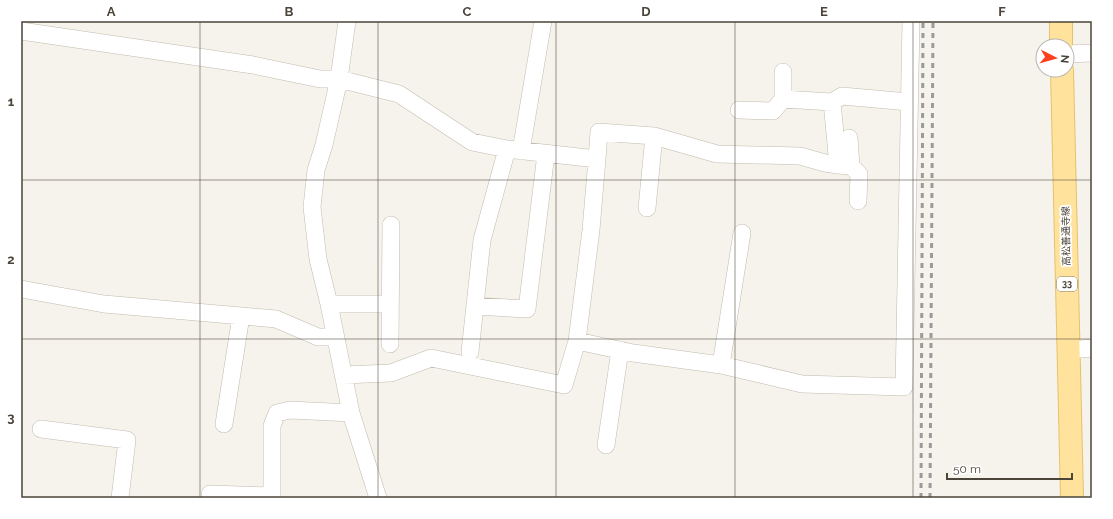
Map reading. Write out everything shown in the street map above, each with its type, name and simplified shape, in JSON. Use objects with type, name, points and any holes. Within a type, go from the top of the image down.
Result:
[{"type":"main road","points":[[1061,21],[1061,38]]},
{"type":"main road","name":"高松善通寺線","points":[[1062,78],[1072,498]]},
{"type":"street","points":[[347,21],[340,78],[324,145],[316,170],[312,207],[318,259],[329,304],[351,413],[378,498]]},
{"type":"street","points":[[470,352],[482,240],[514,150],[543,21]]},
{"type":"street","points":[[577,341],[620,350],[721,365],[802,384],[904,388],[911,21]]},
{"type":"street","points":[[21,31],[253,65],[320,79],[340,78],[398,94],[472,142],[514,150],[597,159]]},
{"type":"street","points":[[1075,53],[1092,52]]},
{"type":"street","points":[[739,110],[773,111],[783,99],[783,72]]},
{"type":"street","points":[[783,99],[832,102],[842,96],[909,102]]},
{"type":"street","points":[[832,102],[845,166]]},
{"type":"street","points":[[343,375],[391,373],[431,358],[564,385],[577,341],[591,230],[600,132],[654,136],[717,154],[800,156],[825,163],[845,166],[859,174],[858,201]]},
{"type":"street","points":[[647,208],[654,136]]},
{"type":"street","points":[[845,166],[849,138]]},
{"type":"street","points":[[475,306],[527,309],[546,154]]},
{"type":"street","points":[[390,344],[391,225]]},
{"type":"street","points":[[721,365],[742,233]]},
{"type":"street","points":[[21,289],[104,304],[276,319],[318,337],[336,337]]},
{"type":"street","points":[[329,304],[390,304]]},
{"type":"street","points":[[224,424],[241,316]]},
{"type":"street","points":[[1069,350],[1092,348]]},
{"type":"street","points":[[606,444],[620,350]]},
{"type":"street","points":[[210,494],[272,496],[272,426],[277,413],[290,410],[351,413]]},
{"type":"street","points":[[41,429],[127,440],[120,498]]},
{"type":"railway","points":[[921,498],[923,21]]},
{"type":"railway","points":[[930,498],[933,21]]}]
